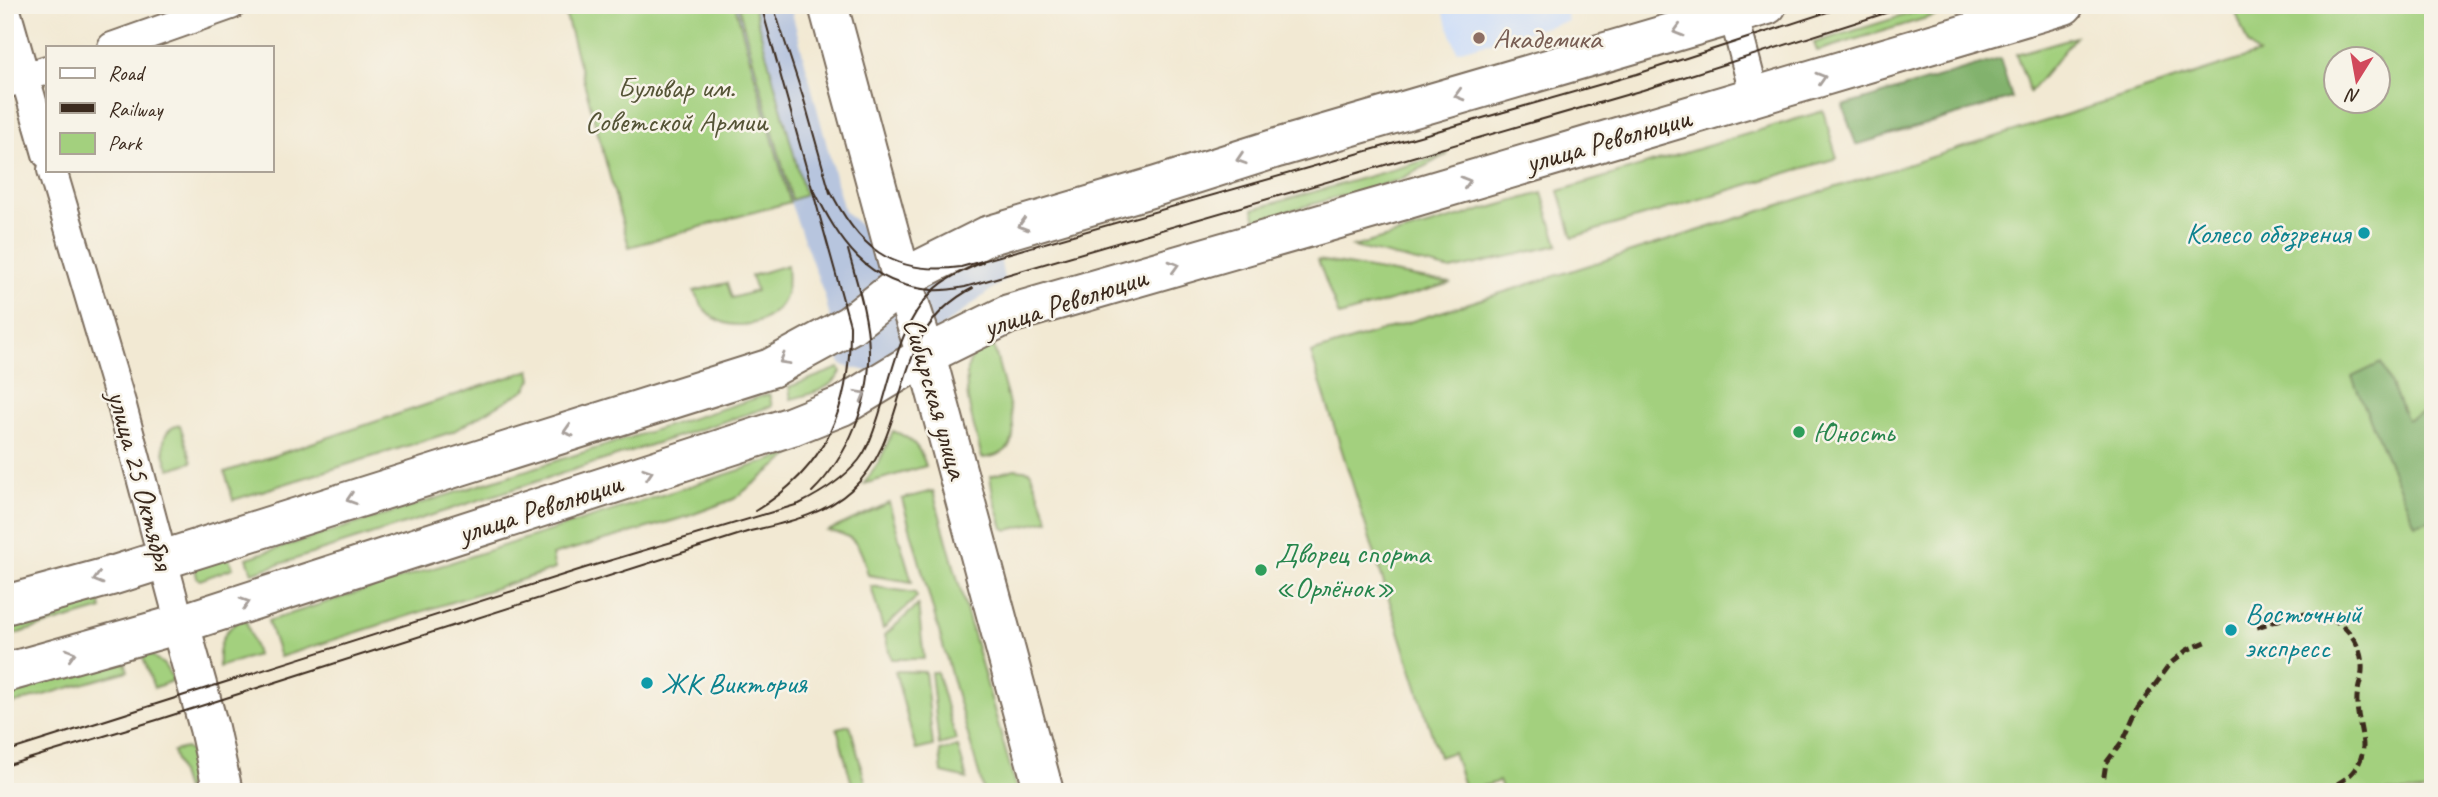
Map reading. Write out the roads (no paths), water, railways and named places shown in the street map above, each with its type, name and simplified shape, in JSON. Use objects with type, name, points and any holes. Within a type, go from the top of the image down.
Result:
[{"type":"main road","name":"Сибирская улица","points":[[828,5],[1044,792]]},
{"type":"main road","name":"улица Революции","points":[[5,673],[180,624],[792,426],[842,406],[926,355],[1009,314],[2064,5]]},
{"type":"main road","points":[[5,605],[163,559],[771,368],[850,325],[921,269],[987,236],[1744,8]]},
{"type":"main road","name":"улица 25 Октября","points":[[180,624],[209,728],[223,792]]},
{"type":"street","points":[[115,46],[231,5]]},
{"type":"street","points":[[5,7],[46,150]]},
{"type":"street","points":[[1744,8],[1755,97]]},
{"type":"street","name":"улица 25 Октября","points":[[53,172],[121,406],[180,624]]},
{"type":"tram line","points":[[755,511],[780,494],[800,475],[817,455],[830,432],[846,382],[850,325],[761,5]]},
{"type":"tram line","points":[[773,5],[804,100],[830,193]]},
{"type":"tram line","points":[[828,186],[851,226],[879,253],[915,267],[961,267],[1637,74],[1849,5]]},
{"type":"tram line","points":[[813,188],[833,226],[857,257],[872,270],[909,286],[936,290],[965,287],[1643,90],[1911,5]]},
{"type":"tram line","points":[[812,492],[836,462],[855,427],[869,369],[867,325],[848,250]]},
{"type":"tram line","points":[[5,752],[585,568],[799,504],[839,480],[863,455],[875,427],[898,350],[921,305],[943,283],[983,262]]},
{"type":"tram line","points":[[5,766],[802,517],[828,506],[851,490],[871,467],[885,440],[913,356],[926,330],[945,307],[973,288]]},
{"type":"railway","points":[[2257,627],[2296,616],[2320,615],[2338,622],[2357,645],[2362,665],[2357,703],[2362,754],[2355,770],[2349,776],[2318,792]]},
{"type":"railway","points":[[2104,792],[2106,763],[2124,739],[2138,708],[2171,663],[2187,650],[2208,641]]},
{"type":"place","name":"Академика","points":[[1479,38]]},
{"type":"place","name":"Колесо обозрения","points":[[2364,233]]},
{"type":"place","name":"Юность","points":[[1799,432]]},
{"type":"place","name":"Дворец спорта «Орлёнок»","points":[[1261,570]]},
{"type":"place","name":"Восточный экспресс","points":[[2231,630]]},
{"type":"place","name":"ЖК Виктория","points":[[647,683]]},
{"type":"park label","name":"Бульвар им. Советской Армии","points":[[676,104]]}]
